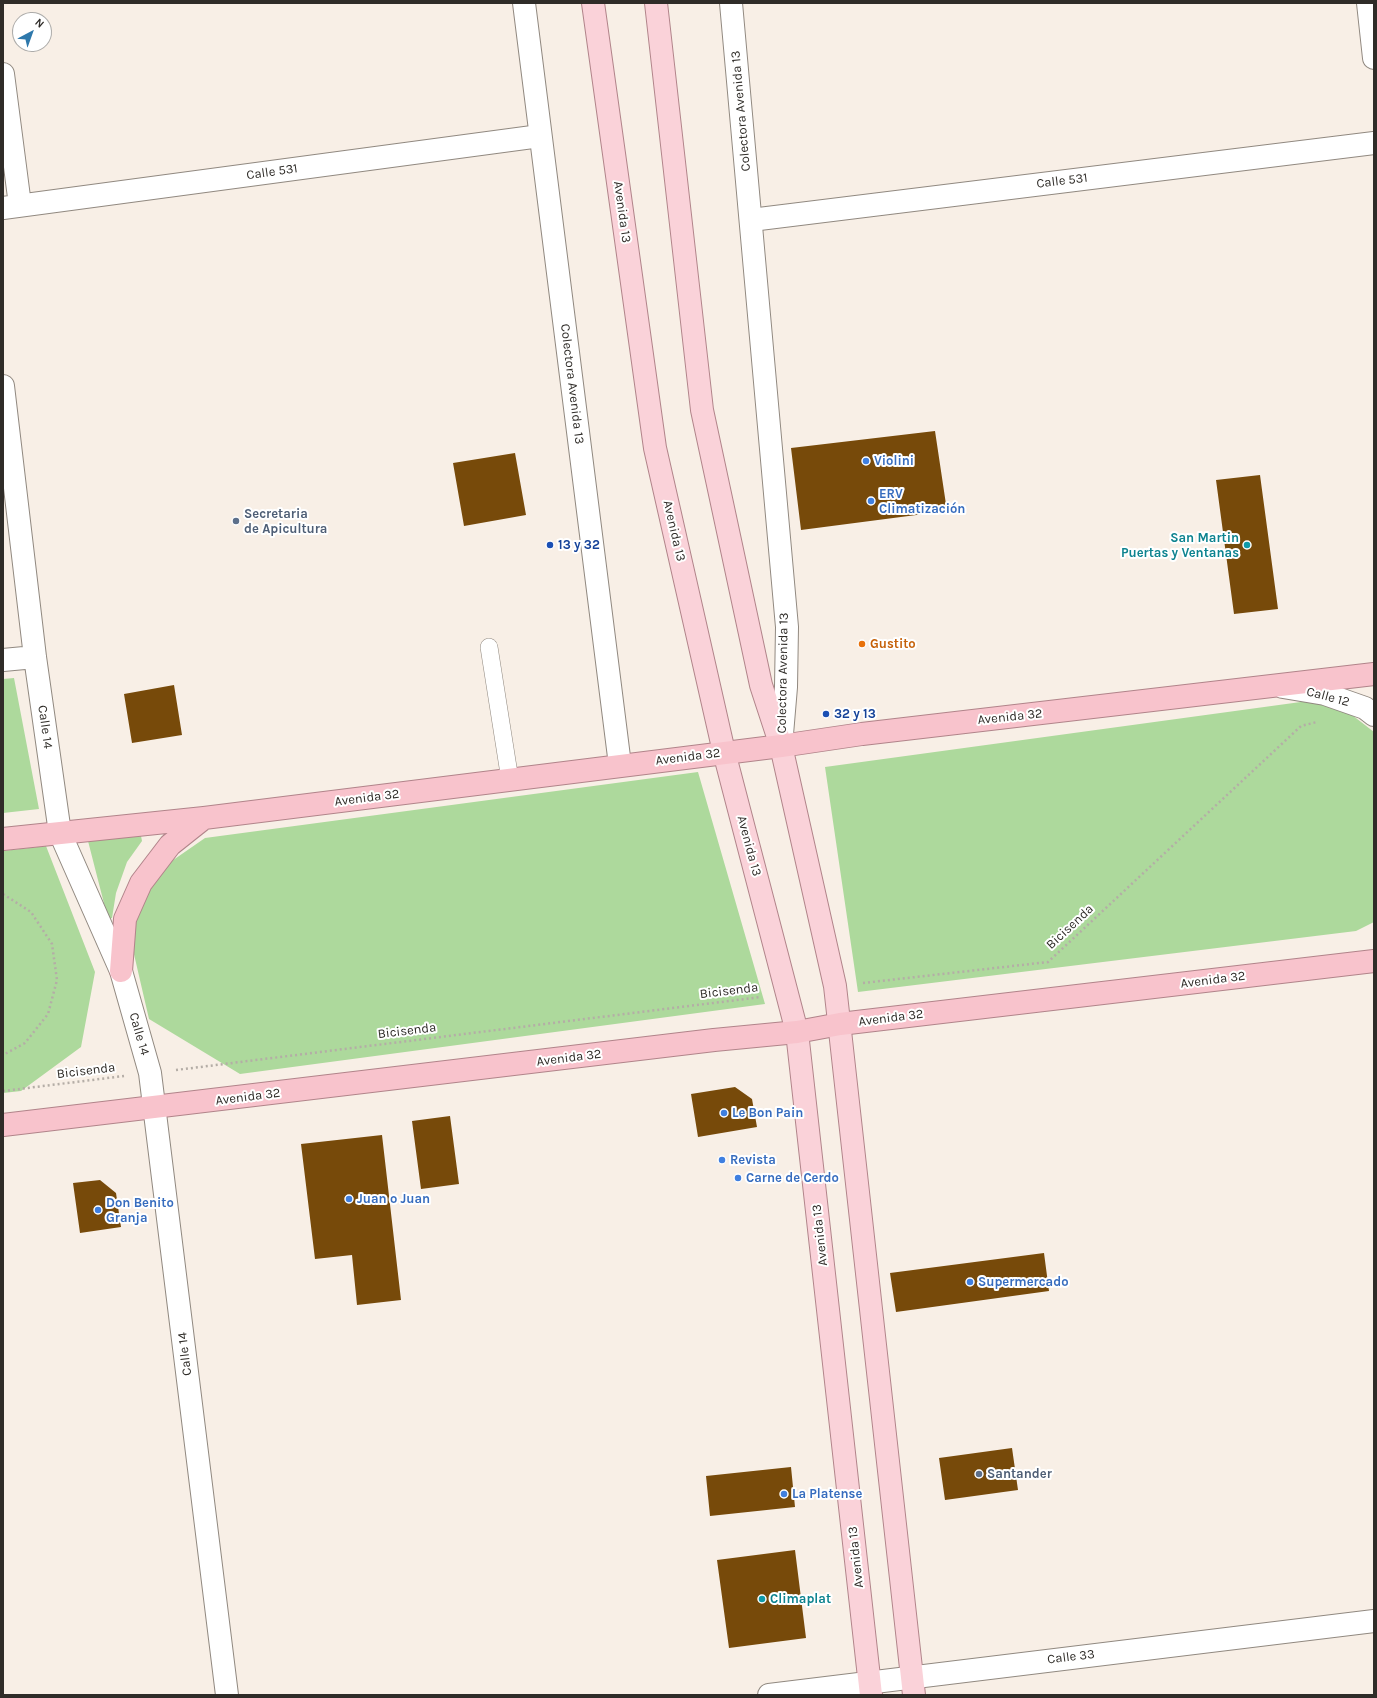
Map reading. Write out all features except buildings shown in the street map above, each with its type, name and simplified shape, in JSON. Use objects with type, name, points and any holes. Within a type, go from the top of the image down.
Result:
[{"type":"highway","name":"Avenida 32","points":[[3,839],[204,818],[781,746],[862,734],[1374,674]]},
{"type":"highway","points":[[120,971],[125,919],[141,883],[170,845],[204,818]]},
{"type":"highway","name":"Avenida 32","points":[[3,1125],[156,1108],[706,1041],[797,1032],[840,1024],[1374,962]]},
{"type":"main road","name":"Avenida 13","points":[[593,3],[654,448],[724,752],[797,1032],[871,1689]]},
{"type":"main road","points":[[656,3],[702,410],[761,686],[781,746],[836,986],[913,1686]]},
{"type":"street","name":"Colectora Avenida 13","points":[[524,3],[620,765]]},
{"type":"street","name":"Colectora Avenida 13","points":[[731,3],[787,627],[786,687],[781,746]]},
{"type":"street","points":[[1368,3],[1374,58]]},
{"type":"street","points":[[3,74],[12,206]]},
{"type":"street","name":"Calle 531","points":[[12,206],[540,136]]},
{"type":"street","name":"Calle 531","points":[[751,220],[1374,143]]},
{"type":"street","name":"Calle 14","points":[[3,386],[35,657],[60,833],[120,971],[150,1073],[156,1108],[226,1695]]},
{"type":"street","points":[[3,660],[35,657]]},
{"type":"street","name":"Calle 12","points":[[1278,686],[1325,694],[1365,708],[1374,715]]},
{"type":"street","name":"Calle 33","points":[[769,1695],[913,1686],[1374,1621]]},
{"type":"lane","points":[[489,647],[510,780]]},
{"type":"path","name":"Bicisenda","points":[[836,986],[1048,962],[1301,726],[1322,720]]},
{"type":"path","points":[[3,894],[31,912],[52,944],[57,980],[48,1014],[25,1043],[3,1055]]},
{"type":"path","name":"Bicisenda","points":[[3,1091],[788,994]]},
{"type":"green space","points":[[14,678],[39,809],[3,813],[3,679]]},
{"type":"green space","points":[[1330,698],[1374,732],[1374,922],[1356,931],[858,992],[825,767]]},
{"type":"green space","points":[[698,772],[765,1004],[240,1074],[149,1019],[130,937],[153,874],[205,838]]},
{"type":"green space","points":[[141,836],[142,841],[127,862],[116,893],[112,918],[108,919],[88,841]]},
{"type":"green space","points":[[46,846],[95,972],[81,1047],[21,1091],[3,1093],[3,851]]},
{"type":"place","name":"Violini","points":[[866,461]]},
{"type":"place","name":"ERV Climatización","points":[[871,501]]},
{"type":"place","name":"Secretaria de Apicultura","points":[[236,521]]},
{"type":"place","name":"13 y 32","points":[[550,545]]},
{"type":"place","name":"San Martin Puertas y Ventanas","points":[[1247,545]]},
{"type":"place","name":"Gustito","points":[[862,644]]},
{"type":"place","name":"32 y 13","points":[[826,714]]},
{"type":"place","name":"Le Bon Pain","points":[[724,1113]]},
{"type":"place","name":"Revista","points":[[722,1160]]},
{"type":"place","name":"Carne de Cerdo","points":[[738,1178]]},
{"type":"place","name":"Juan o Juan","points":[[349,1199]]},
{"type":"place","name":"Don Benito Granja","points":[[98,1210]]},
{"type":"place","name":"Supermercado","points":[[970,1282]]},
{"type":"place","name":"Santander","points":[[979,1474]]},
{"type":"place","name":"La Platense","points":[[784,1494]]},
{"type":"place","name":"Climaplat","points":[[762,1599]]}]
